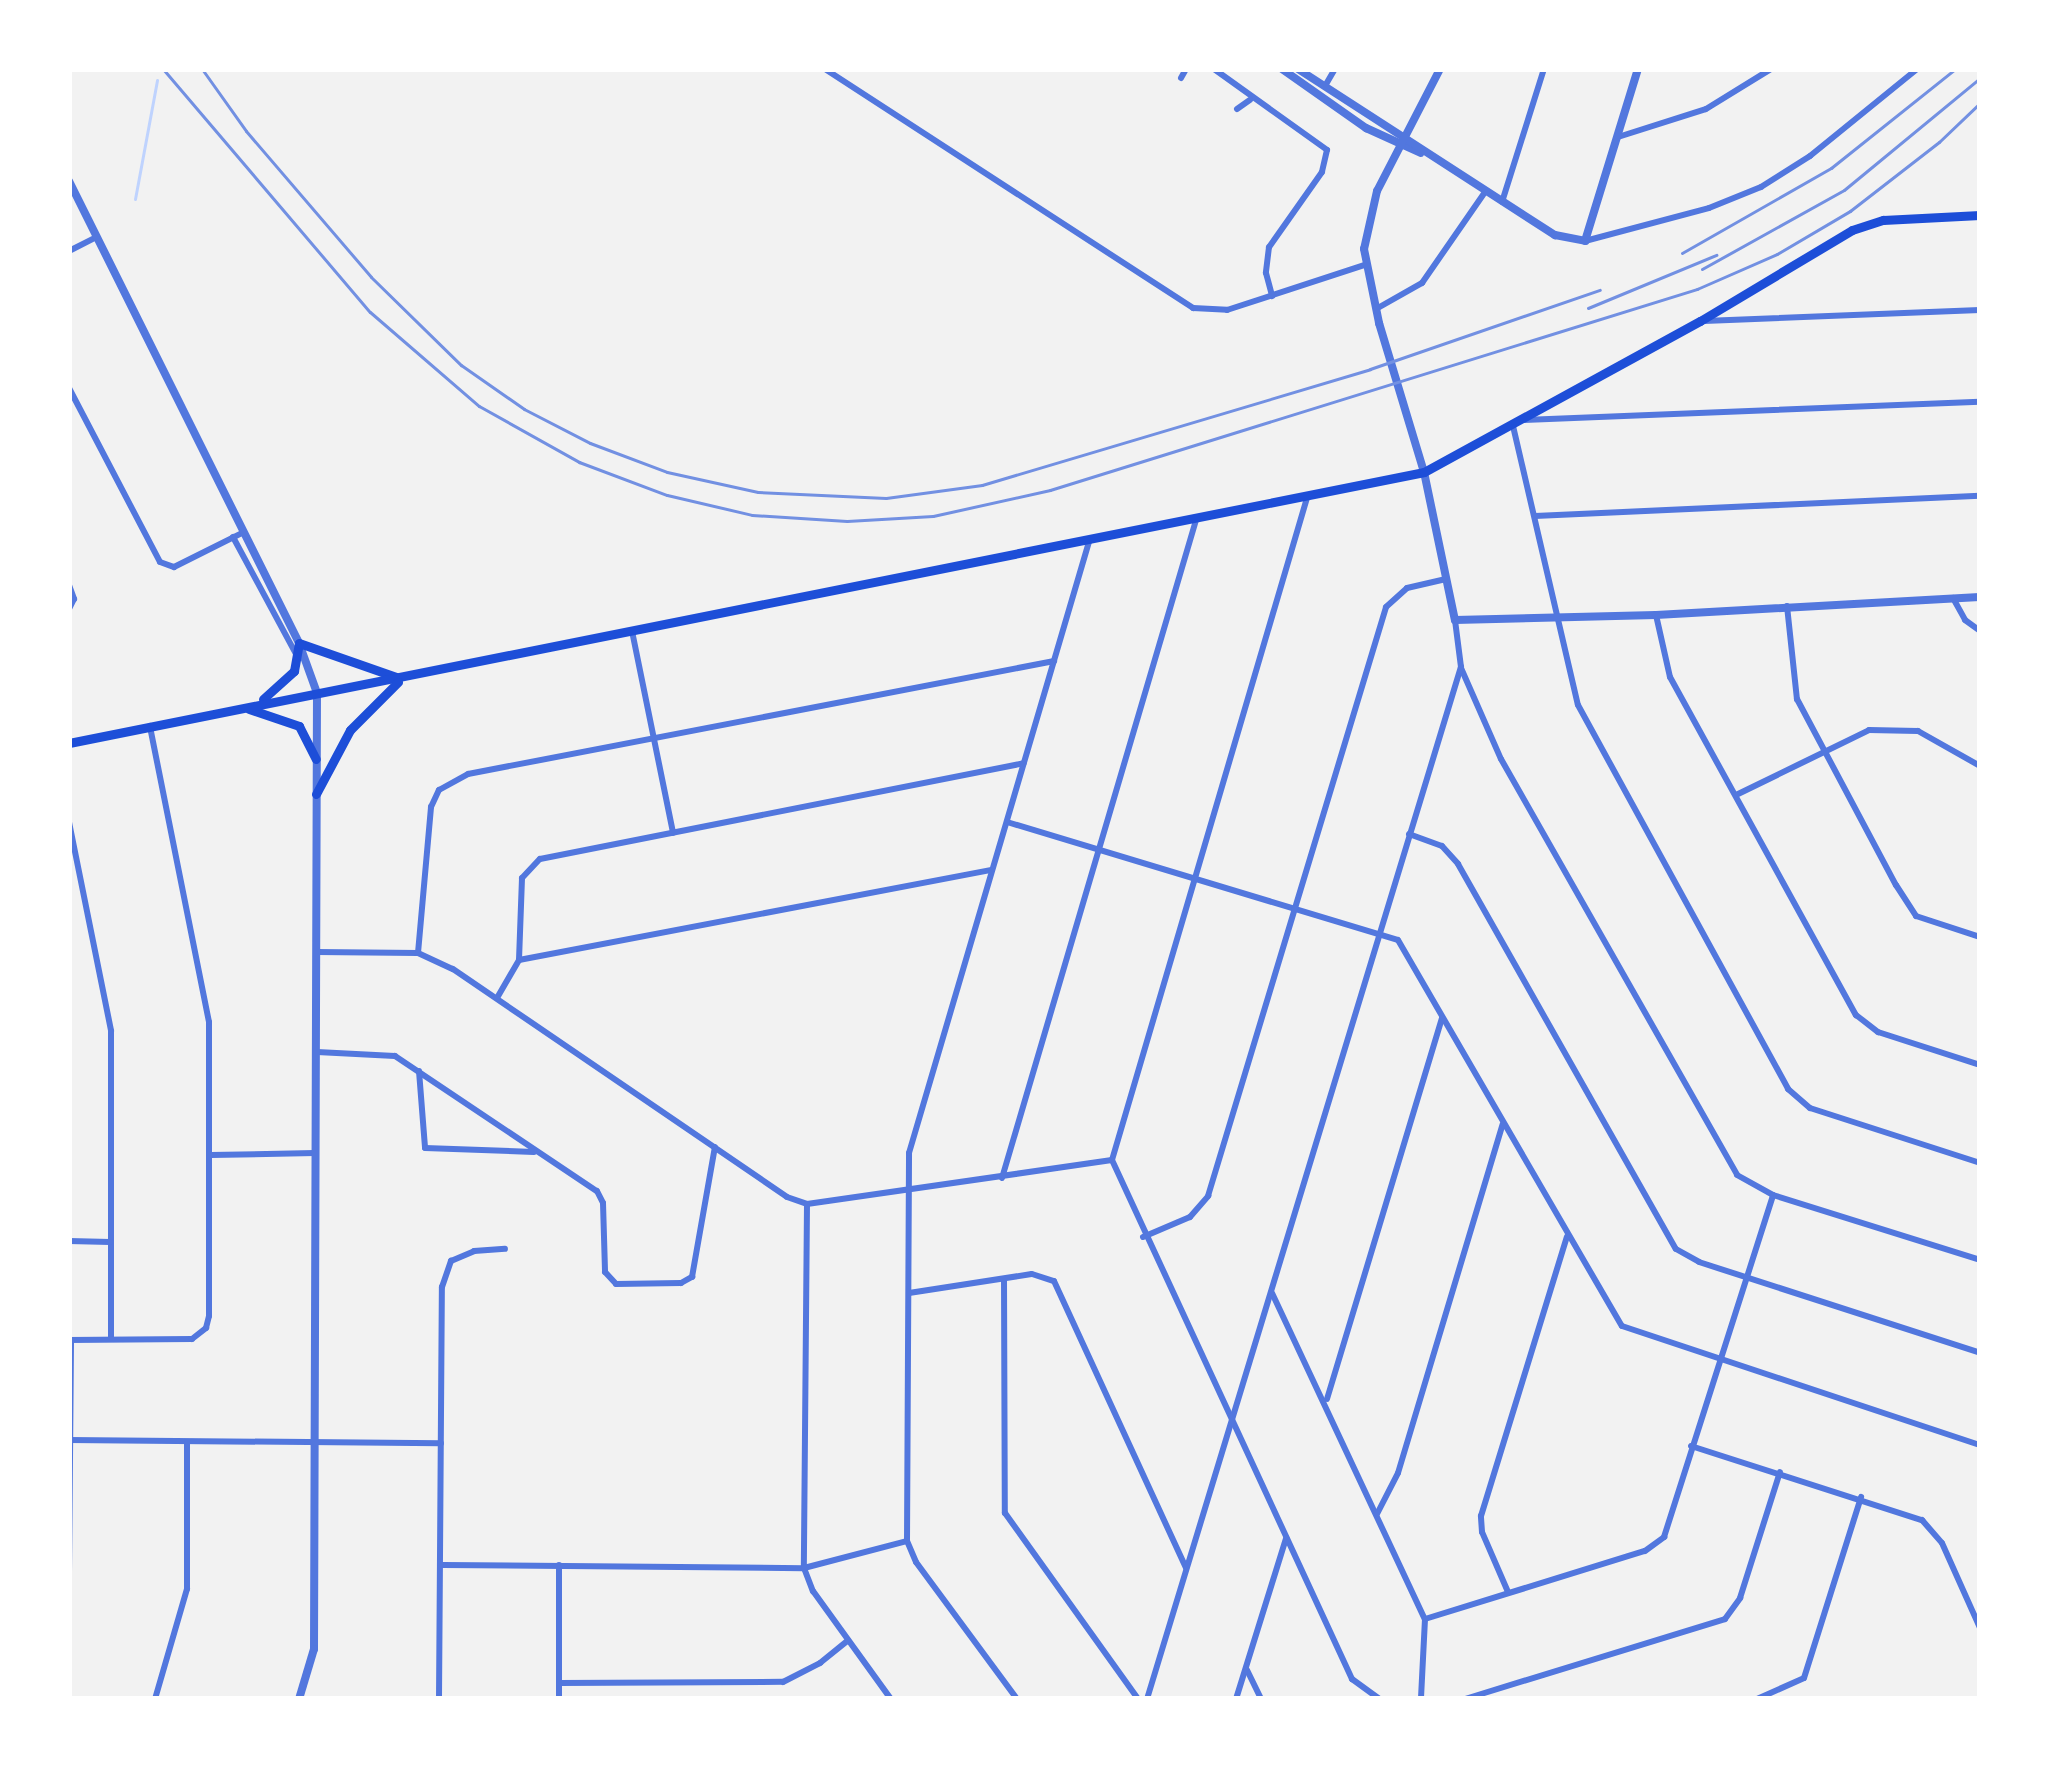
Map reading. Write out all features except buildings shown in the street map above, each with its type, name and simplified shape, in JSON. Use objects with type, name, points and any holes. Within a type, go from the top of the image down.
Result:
[{"type":"main road","points":[[69,743],[1424,472],[1519,423],[1871,222],[1980,215]]},
{"type":"main road","points":[[244,708],[284,685],[298,658],[299,643],[402,678]]},
{"type":"main road","points":[[316,794],[350,730],[402,678]]},
{"type":"main road","points":[[244,708],[290,720],[304,732],[316,759]]},
{"type":"street","points":[[825,69],[1192,308],[1227,310],[1365,265]]},
{"type":"street","points":[[1181,78],[1186,69]]},
{"type":"street","points":[[1214,69],[1248,91],[1250,100],[1323,145],[1329,158],[1269,247],[1266,274],[1272,296]]},
{"type":"street","points":[[1282,69],[1400,148],[1429,155]]},
{"type":"street","points":[[1298,69],[1555,235],[1585,241],[1749,194],[1798,165],[1917,69]]},
{"type":"street","points":[[1325,86],[1335,69]]},
{"type":"street","points":[[1440,69],[1369,212],[1365,265],[1424,472],[1461,667],[1501,759],[1737,1175],[1773,1195],[1980,1260]]},
{"type":"street","points":[[1502,202],[1544,69]]},
{"type":"street","points":[[1585,241],[1638,69]]},
{"type":"street","points":[[1618,137],[1706,109],[1771,69]]},
{"type":"street","points":[[1237,110],[1250,100]]},
{"type":"street","points":[[69,181],[245,531],[299,643],[317,693],[314,1649],[298,1699]]},
{"type":"street","points":[[1376,309],[1423,283],[1485,192]]},
{"type":"street","points":[[69,251],[95,238]]},
{"type":"street","points":[[1700,321],[1980,310]]},
{"type":"street","points":[[69,388],[160,562],[174,567],[245,531]]},
{"type":"street","points":[[1980,402],[1519,423],[1578,705],[1794,1096],[1810,1108],[1980,1163]]},
{"type":"street","points":[[1535,516],[1980,496]]},
{"type":"street","points":[[1307,498],[1112,1160],[1143,1237],[1352,1679],[1380,1699]]},
{"type":"street","points":[[1001,1178],[1196,520]]},
{"type":"street","points":[[233,537],[298,658]]},
{"type":"street","points":[[1017,1699],[916,1562],[907,1541],[908,1193],[914,1125],[1089,542]]},
{"type":"street","points":[[1143,1237],[1190,1217],[1208,1196],[1386,608],[1408,588],[1446,579]]},
{"type":"street","points":[[69,585],[74,599],[69,609]]},
{"type":"street","points":[[1455,620],[1656,616],[1980,596]]},
{"type":"street","points":[[1953,598],[1965,620],[1980,631]]},
{"type":"street","points":[[1787,606],[1793,688],[1916,916],[1980,938]]},
{"type":"street","points":[[1656,616],[1670,677],[1856,1015],[1878,1032],[1980,1065]]},
{"type":"street","points":[[632,630],[673,833]]},
{"type":"street","points":[[418,952],[427,826],[439,790],[468,774],[1054,661]]},
{"type":"street","points":[[1143,1699],[1232,1423],[1461,667]]},
{"type":"street","points":[[69,1572],[70,1340],[192,1339],[206,1328],[209,1316],[209,1022],[150,727]]},
{"type":"street","points":[[1736,795],[1869,730],[1910,730],[1980,766]]},
{"type":"street","points":[[497,998],[519,960],[522,878],[531,864],[1024,763]]},
{"type":"street","points":[[1007,822],[1402,942],[1622,1326],[1980,1445]]},
{"type":"street","points":[[69,823],[111,1031],[111,1339]]},
{"type":"street","points":[[1409,834],[1442,846],[1458,864],[1676,1249],[1745,1277],[1980,1353]]},
{"type":"street","points":[[519,960],[992,870]]},
{"type":"street","points":[[316,952],[418,952],[497,998],[787,1197],[807,1204],[1112,1160]]},
{"type":"street","points":[[1326,1402],[1442,1018]]},
{"type":"street","points":[[316,1052],[381,1052],[419,1070],[601,1196],[605,1272],[626,1286],[681,1283],[692,1276],[715,1148]]},
{"type":"street","points":[[419,1070],[425,1148],[537,1152]]},
{"type":"street","points":[[1377,1515],[1398,1473],[1503,1124]]},
{"type":"street","points":[[209,1155],[315,1153]]},
{"type":"street","points":[[1425,1619],[1658,1544],[1773,1195]]},
{"type":"street","points":[[807,1204],[803,1568],[891,1699]]},
{"type":"street","points":[[1508,1592],[1482,1532],[1481,1516],[1568,1237]]},
{"type":"street","points":[[69,1241],[110,1242]]},
{"type":"street","points":[[439,1699],[445,1270],[462,1254],[505,1249]]},
{"type":"street","points":[[909,1293],[1042,1274],[1059,1288],[1186,1568]]},
{"type":"street","points":[[1004,1279],[1005,1513],[1143,1699]]},
{"type":"street","points":[[1271,1291],[1425,1619],[1420,1699]]},
{"type":"street","points":[[70,1440],[441,1443]]},
{"type":"street","points":[[155,1699],[187,1589],[187,1442]]},
{"type":"street","points":[[1691,1446],[1913,1515],[1930,1528],[1980,1628]]},
{"type":"street","points":[[1466,1699],[1725,1619],[1741,1598],[1780,1472]]},
{"type":"street","points":[[1757,1699],[1804,1678],[1861,1498]]},
{"type":"street","points":[[1236,1699],[1287,1535]]},
{"type":"street","points":[[443,1565],[803,1568],[907,1541]]},
{"type":"street","points":[[559,1565],[559,1699]]},
{"type":"street","points":[[559,1683],[783,1682],[820,1663],[848,1640]]},
{"type":"street","points":[[1246,1667],[1261,1699]]},
{"type":"waterway","points":[[135,199],[157,80]]},
{"type":"railway","points":[[163,69],[370,312],[479,406],[579,462],[667,495],[752,515],[847,521],[933,516],[1050,490],[1697,289],[1777,254],[1850,211],[1939,142],[1980,103]]},
{"type":"railway","points":[[202,69],[246,131],[371,277],[461,365],[524,409],[590,443],[667,472],[758,492],[886,498],[982,485],[1370,369],[1600,290]]},
{"type":"railway","points":[[1682,253],[1831,168],[1955,69]]},
{"type":"railway","points":[[1702,269],[1844,190],[1980,78]]},
{"type":"railway","points":[[1588,308],[1716,255]]}]
